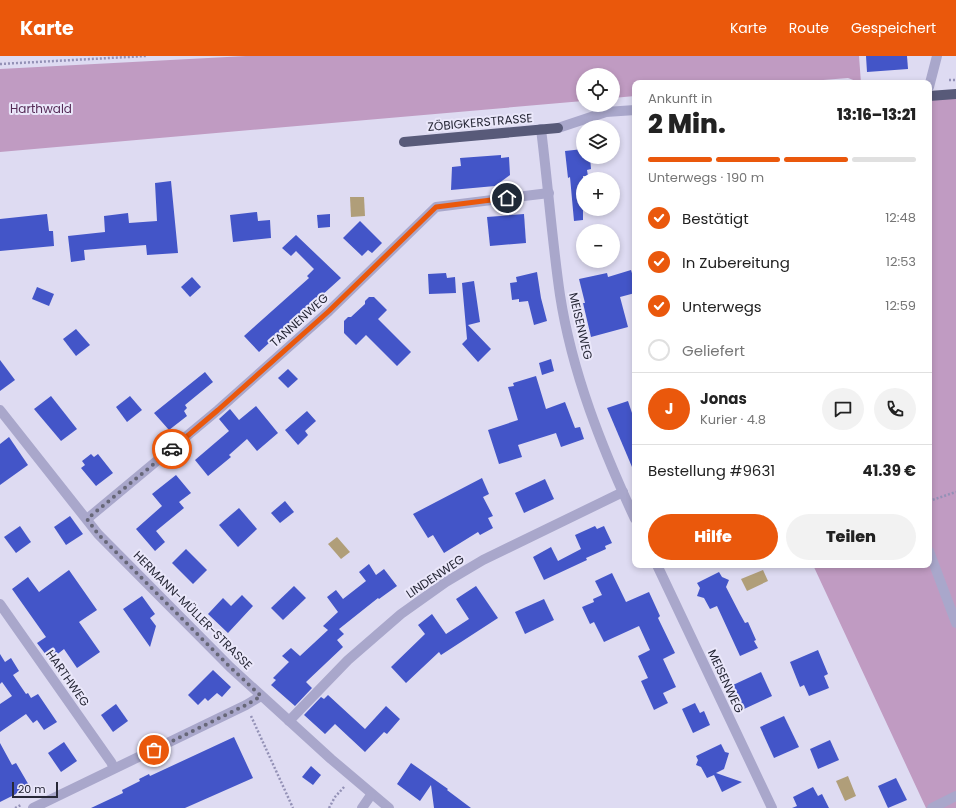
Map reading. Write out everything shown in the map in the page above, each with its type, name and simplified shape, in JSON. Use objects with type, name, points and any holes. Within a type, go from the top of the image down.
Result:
[{"type":"main road","points":[[932,96],[956,94]]},
{"type":"main road","name":"ZÖBIGKERSTRASSE","points":[[404,142],[558,128]]},
{"type":"street","points":[[931,80],[937,56]]},
{"type":"street","points":[[558,128],[606,112],[632,110]]},
{"type":"street","name":"MEISENWEG","points":[[542,129],[560,296],[576,363],[596,429],[632,512]]},
{"type":"street","name":"TANNENWEG","points":[[87,519],[218,410],[329,311],[436,207],[549,193]]},
{"type":"street","name":"HERMANN-MÜLLER-STRASSE","points":[[0,410],[98,534],[230,667],[352,778],[389,808]]},
{"type":"street","name":"LINDENWEG","points":[[289,721],[348,660],[401,614],[446,582],[483,560],[623,492]]},
{"type":"street","points":[[932,559],[956,623]]},
{"type":"street","name":"MEISENWEG","points":[[658,568],[772,808]]},
{"type":"street","name":"HARTHWEG","points":[[0,604],[114,768]]},
{"type":"street","points":[[33,808],[246,705],[261,696]]},
{"type":"street","points":[[362,808],[371,794]]},
{"type":"street","points":[[932,808],[956,796]]},
{"type":"path","points":[[0,64],[146,56]]},
{"type":"path","points":[[932,500],[956,492]]},
{"type":"path","points":[[250,712],[293,808]]},
{"type":"path","points":[[329,808],[335,797],[352,778]]},
{"type":"green space","name":"Harthwald","points":[[246,56],[859,56],[861,80],[848,78],[823,80],[632,80],[632,96],[620,97],[620,68],[576,68],[576,102],[0,152],[0,69]]},
{"type":"green space","points":[[956,94],[956,808],[926,808],[814,568],[932,568],[932,96]]},
{"type":"shaded area","points":[[350,197],[364,197],[365,216],[351,217]]},
{"type":"shaded area","points":[[337,537],[350,552],[341,559],[328,544]]},
{"type":"shaded area","points":[[763,570],[768,581],[747,591],[741,579]]},
{"type":"shaded area","points":[[848,776],[856,796],[845,801],[836,781]]},
{"type":"building","points":[[866,56],[907,56],[908,69],[867,72]]},
{"type":"building","points":[[576,150],[576,164],[591,164],[591,169],[587,170],[587,172],[576,172],[576,216],[583,216],[583,220],[574,221],[570,177],[568,178],[565,151]]},
{"type":"building","points":[[501,155],[501,158],[509,157],[510,175],[495,186],[451,190],[452,167],[461,166],[460,158]]},
{"type":"building","points":[[171,181],[178,253],[147,255],[146,245],[107,248],[84,250],[85,260],[71,262],[68,236],[105,232],[104,216],[128,213],[129,223],[157,221],[155,183]]},
{"type":"building","points":[[257,212],[258,221],[270,220],[271,238],[233,242],[230,215]]},
{"type":"building","points":[[47,214],[49,231],[53,231],[54,246],[0,251],[0,219]]},
{"type":"building","points":[[330,214],[330,227],[318,228],[317,215]]},
{"type":"building","points":[[524,214],[526,243],[490,246],[487,217]]},
{"type":"building","points":[[360,221],[382,243],[372,253],[368,250],[362,256],[343,238]]},
{"type":"building","points":[[296,235],[341,278],[259,352],[244,336],[309,278],[307,276],[314,269],[296,251],[291,256],[282,248]]},
{"type":"building","points":[[631,270],[632,294],[620,297],[628,327],[591,337],[579,279],[607,273],[608,277]]},
{"type":"building","points":[[537,272],[541,298],[547,321],[534,325],[528,301],[519,302],[519,299],[512,300],[510,283],[517,282],[516,277]]},
{"type":"building","points":[[446,273],[447,278],[455,277],[456,293],[429,294],[428,274]]},
{"type":"building","points":[[192,277],[201,287],[190,297],[181,287]]},
{"type":"building","points":[[474,281],[480,322],[468,325],[491,349],[478,362],[462,344],[467,339],[462,283]]},
{"type":"building","points":[[37,287],[54,294],[49,306],[32,299]]},
{"type":"building","points":[[369,297],[374,297],[387,310],[378,319],[411,352],[397,366],[366,335],[356,345],[344,333],[344,321],[348,317],[351,317],[365,304],[365,301]]},
{"type":"building","points":[[76,329],[90,345],[76,356],[63,339]]},
{"type":"building","points":[[551,359],[554,371],[542,375],[539,363]]},
{"type":"building","points":[[0,360],[15,380],[0,391]]},
{"type":"building","points":[[288,369],[298,379],[288,388],[278,378]]},
{"type":"building","points":[[205,372],[213,382],[185,405],[187,408],[184,411],[187,416],[169,430],[154,413]]},
{"type":"building","points":[[536,376],[546,409],[565,402],[575,428],[580,427],[584,439],[561,447],[556,433],[518,445],[522,457],[499,464],[488,430],[518,420],[508,387],[514,386],[513,383]]},
{"type":"building","points":[[51,396],[77,429],[61,441],[34,409]]},
{"type":"building","points":[[130,396],[142,410],[127,422],[116,407]]},
{"type":"building","points":[[628,401],[632,413],[632,467],[607,408]]},
{"type":"building","points":[[256,406],[278,433],[257,451],[247,439],[229,455],[231,457],[208,476],[195,460],[229,431],[219,419],[230,409],[239,420]]},
{"type":"building","points":[[307,411],[316,421],[305,431],[308,435],[298,445],[285,430]]},
{"type":"building","points":[[9,437],[28,465],[0,485],[0,444]]},
{"type":"building","points":[[91,454],[94,457],[98,454],[113,473],[96,486],[81,468],[85,465],[82,461]]},
{"type":"building","points":[[176,475],[191,493],[179,502],[184,508],[156,531],[165,542],[155,551],[136,529],[162,506],[152,494]]},
{"type":"building","points":[[482,478],[489,494],[483,497],[493,516],[488,518],[493,528],[480,535],[478,532],[444,553],[433,535],[428,538],[413,514]]},
{"type":"building","points":[[545,479],[554,499],[524,513],[515,493]]},
{"type":"building","points":[[285,501],[294,512],[280,523],[271,513]]},
{"type":"building","points":[[239,508],[257,529],[238,547],[219,525]]},
{"type":"building","points":[[70,516],[83,534],[66,545],[54,527]]},
{"type":"building","points":[[20,526],[31,542],[16,553],[4,537]]},
{"type":"building","points":[[595,526],[597,529],[604,526],[612,543],[605,546],[606,549],[586,558],[587,560],[544,580],[533,557],[551,547],[558,561],[581,549],[575,535]]},
{"type":"building","points":[[186,549],[207,570],[193,584],[172,563]]},
{"type":"building","points":[[369,564],[376,575],[384,569],[397,586],[379,599],[378,598],[339,629],[344,634],[337,640],[343,647],[306,682],[312,688],[295,706],[271,685],[276,680],[273,678],[289,662],[282,656],[291,648],[300,656],[328,630],[323,626],[338,612],[327,597],[336,590],[343,599],[366,581],[359,572]]},
{"type":"building","points":[[69,570],[97,610],[79,622],[100,652],[77,668],[64,649],[50,660],[37,643],[46,637],[12,589],[28,577],[39,592]]},
{"type":"building","points":[[719,572],[722,577],[729,580],[726,587],[745,623],[748,622],[756,640],[754,641],[758,648],[740,656],[717,606],[710,609],[704,598],[697,596],[700,588],[697,583]]},
{"type":"building","points":[[612,573],[626,602],[649,592],[660,616],[658,618],[675,653],[663,659],[676,687],[663,693],[668,703],[654,710],[641,681],[648,678],[638,656],[650,650],[639,626],[604,642],[594,622],[590,624],[582,607],[594,602],[593,599],[602,595],[595,581]]},
{"type":"building","points":[[294,586],[306,598],[283,620],[271,608]]},
{"type":"building","points":[[476,586],[498,618],[441,655],[439,652],[406,683],[391,667],[425,634],[418,625],[432,614],[446,634],[469,619],[456,599]]},
{"type":"building","points":[[242,595],[253,606],[228,633],[208,614],[223,598],[231,606]]},
{"type":"building","points":[[142,596],[155,614],[150,618],[156,626],[150,647],[123,609]]},
{"type":"building","points":[[544,599],[554,620],[525,634],[515,612]]},
{"type":"building","points":[[818,650],[828,674],[824,676],[829,688],[809,696],[804,685],[800,687],[790,662]]},
{"type":"building","points":[[0,654],[5,662],[11,658],[19,671],[13,675],[26,694],[28,693],[31,698],[38,694],[57,722],[44,730],[37,720],[33,723],[26,714],[0,732],[0,704],[12,696],[2,682],[0,684]]},
{"type":"building","points":[[213,670],[231,687],[222,697],[217,693],[208,701],[205,698],[198,705],[188,695]]},
{"type":"building","points":[[761,672],[772,696],[744,709],[733,685]]},
{"type":"building","points":[[328,695],[365,729],[386,706],[400,719],[387,734],[384,732],[365,752],[335,724],[325,734],[304,715],[321,697],[324,699]]},
{"type":"building","points":[[695,703],[700,713],[704,711],[710,725],[693,733],[682,709]]},
{"type":"building","points":[[116,704],[128,721],[113,732],[101,715]]},
{"type":"building","points":[[784,716],[799,747],[774,758],[760,727]]},
{"type":"building","points":[[234,737],[253,778],[185,808],[91,808],[123,793],[122,790],[140,781],[139,779],[149,774],[150,776]]},
{"type":"building","points":[[830,740],[839,760],[818,769],[810,749]]},
{"type":"building","points":[[64,742],[77,761],[61,772],[48,753]]},
{"type":"building","points":[[0,743],[12,765],[16,763],[30,787],[0,802]]},
{"type":"building","points":[[721,744],[725,752],[729,753],[724,769],[716,773],[742,782],[722,792],[714,775],[707,778],[701,767],[696,765],[698,760],[696,756]]},
{"type":"building","points":[[411,763],[448,789],[447,790],[471,808],[434,808],[431,785],[420,801],[397,784]]},
{"type":"building","points":[[311,766],[321,775],[313,785],[302,777]]},
{"type":"building","points":[[896,778],[907,800],[888,808],[878,786]]},
{"type":"building","points":[[813,787],[818,796],[822,794],[829,808],[792,808],[797,806],[793,797]]},
{"type":"way so far","points":[[154,750],[246,705],[261,696],[230,667],[98,534],[87,519],[172,449]]},
{"type":"route","points":[[172,449],[329,311],[436,207],[507,198]]}]
